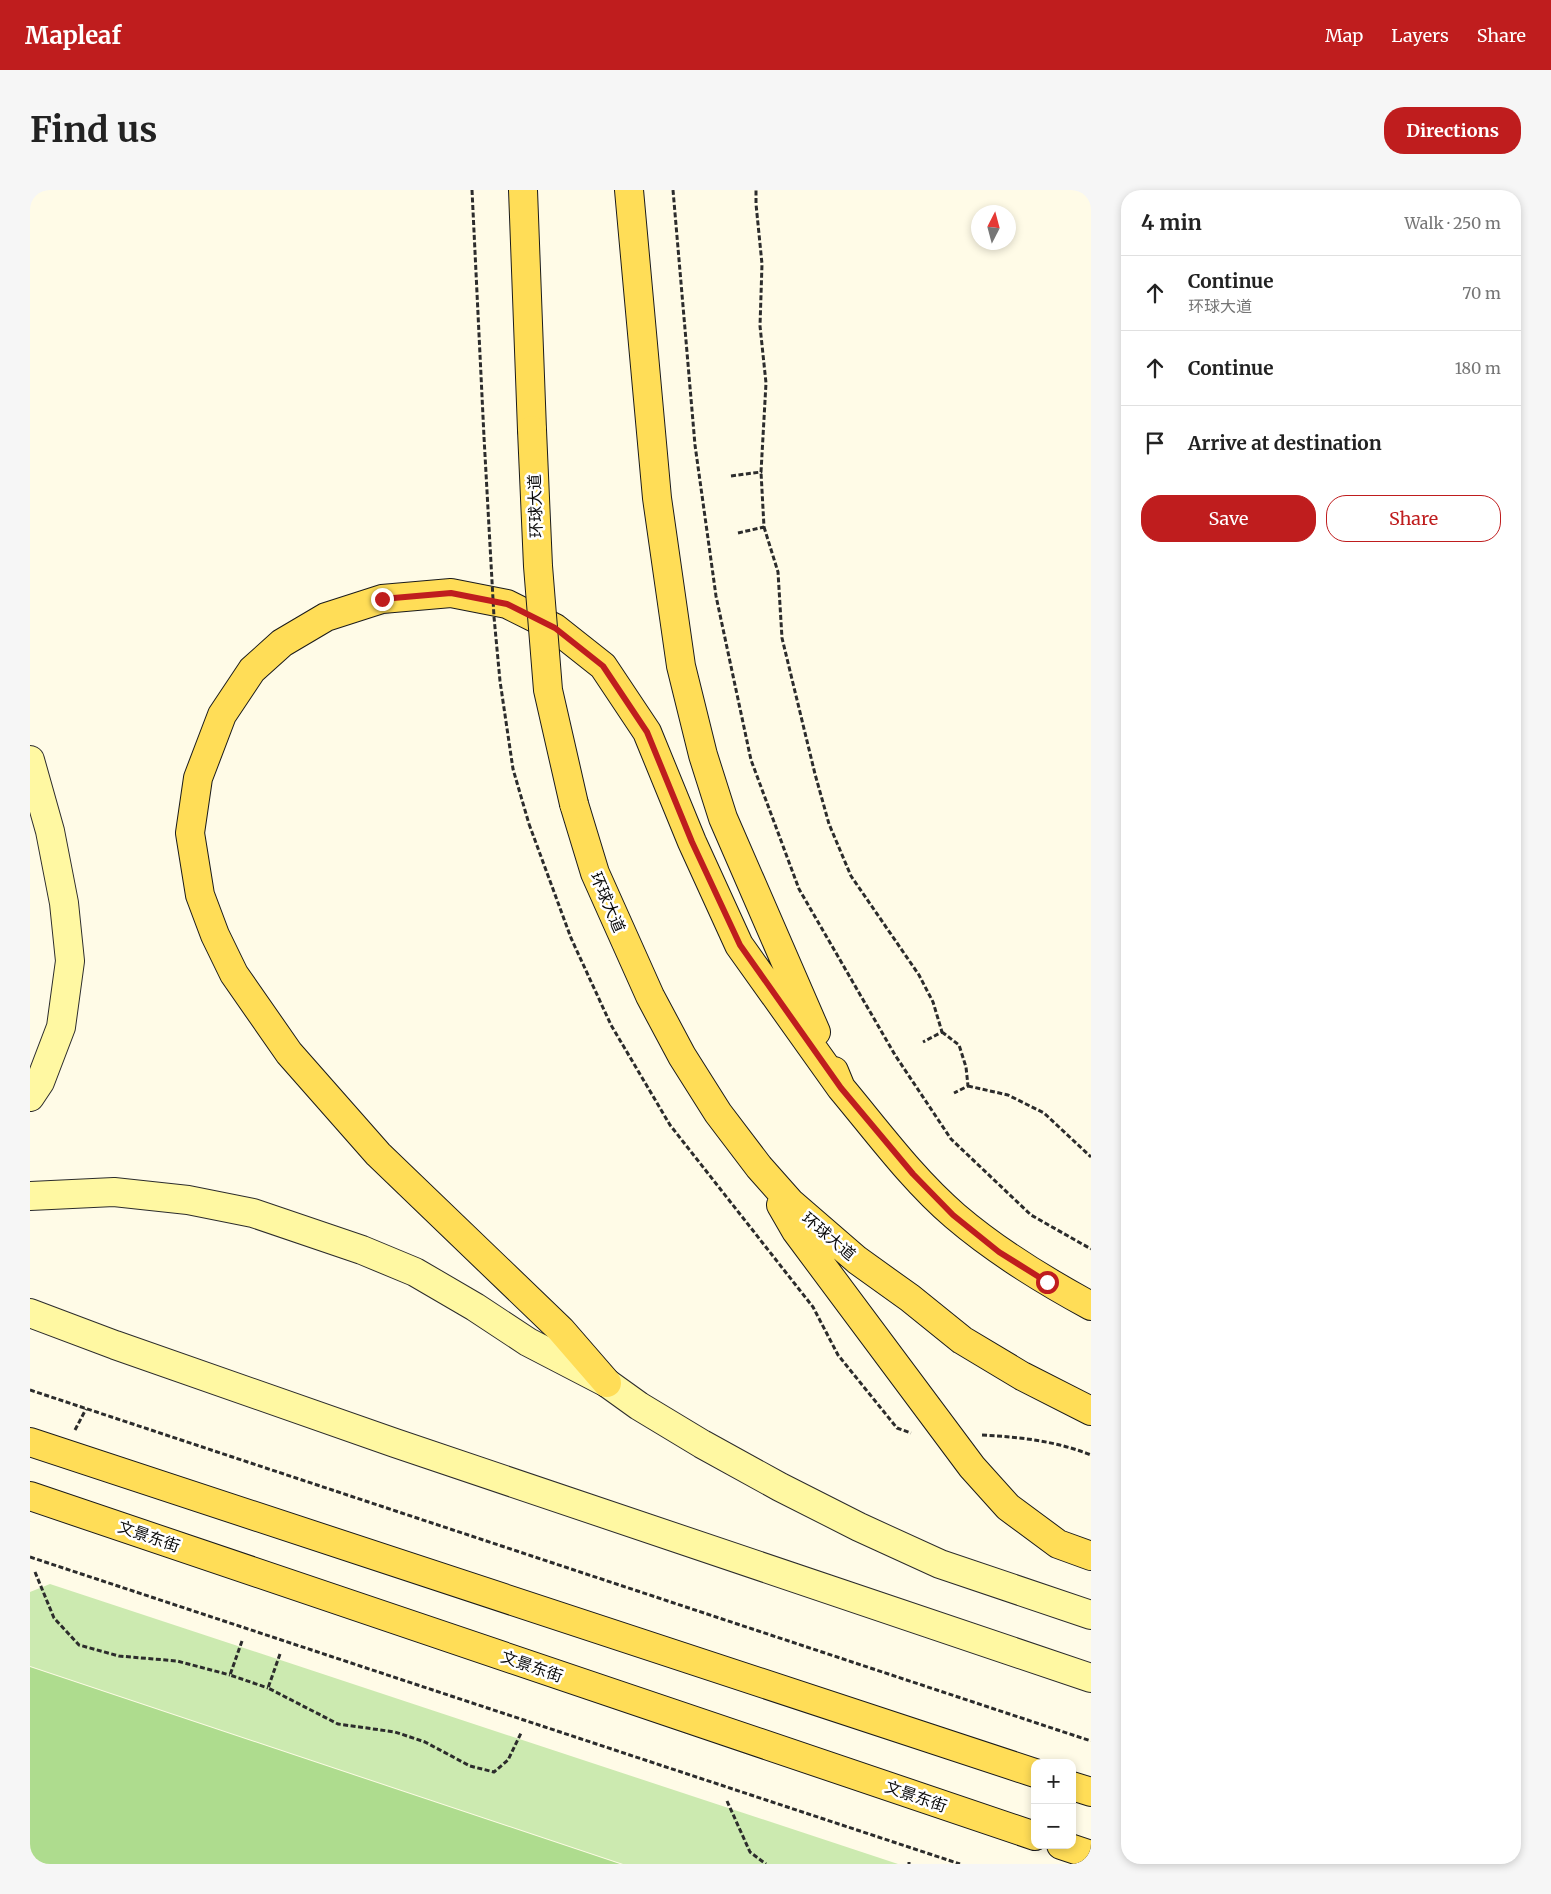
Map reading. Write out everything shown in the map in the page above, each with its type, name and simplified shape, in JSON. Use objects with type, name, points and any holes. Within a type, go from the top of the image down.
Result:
[{"type":"main road","name":"环球大道","points":[[523,190],[538,566],[548,690],[574,804],[595,874],[650,996],[682,1056],[708,1097],[758,1168],[790,1202],[858,1260],[910,1298],[962,1340],[1022,1376],[1091,1411]]},
{"type":"main road","points":[[629,190],[656,498],[681,666],[703,755],[723,818],[841,1088]]},
{"type":"main road","points":[[607,1383],[561,1330],[378,1154],[289,1053],[234,974],[215,935],[200,895],[190,833],[198,778],[222,715],[252,670],[282,643],[326,617],[382,599],[451,593],[507,604],[555,628],[603,666],[647,732],[692,842],[740,945],[841,1088],[913,1174],[953,1215],[999,1252],[1047,1282],[1091,1306]]},
{"type":"main road","points":[[758,1168],[796,1230],[984,1480],[1008,1508],[1058,1544],[1091,1556]]},
{"type":"main road","points":[[30,1442],[1031,1772]]},
{"type":"main road","name":"文景东街","points":[[30,1496],[1031,1835]]},
{"type":"main road","points":[[1076,1787],[1091,1792]]},
{"type":"main road","points":[[1074,1849],[1091,1855]]},
{"type":"street","points":[[30,760],[50,831],[64,903],[70,961],[61,1027],[40,1082],[30,1097]]},
{"type":"street","points":[[30,1196],[114,1192],[188,1200],[253,1213],[362,1250],[415,1272],[475,1306],[528,1342],[607,1383],[640,1406],[702,1444],[780,1487],[859,1527],[940,1564],[1091,1615]]},
{"type":"street","points":[[30,1313],[115,1345],[395,1443],[1091,1678]]},
{"type":"path","points":[[472,190],[494,617],[500,680],[513,769],[529,824]]},
{"type":"path","points":[[673,190],[695,445],[716,596],[751,760],[799,889],[895,1055],[951,1139],[1031,1215],[1091,1249]]},
{"type":"path","points":[[756,190],[762,264],[760,326],[766,383],[761,472],[764,527],[778,572],[782,638],[829,824],[851,876],[919,975],[933,1002],[942,1032],[959,1045],[966,1067],[968,1086]]},
{"type":"path","points":[[731,476],[761,472]]},
{"type":"path","points":[[738,533],[764,527]]},
{"type":"path","points":[[924,1042],[942,1032]]},
{"type":"path","points":[[954,1093],[968,1086],[1008,1095],[1044,1114],[1091,1157]]},
{"type":"path","points":[[30,1390],[1091,1741]]},
{"type":"path","points":[[30,1557],[960,1864]]},
{"type":"path","points":[[35,1572],[54,1618],[79,1645],[119,1656],[177,1661],[230,1675],[268,1688],[338,1724],[395,1732],[424,1742],[470,1766],[494,1772],[508,1760],[521,1733]]},
{"type":"path","points":[[230,1675],[242,1641]]},
{"type":"path","points":[[268,1688],[280,1654]]},
{"type":"path","points":[[727,1801],[750,1852],[766,1864]]},
{"type":"green space","points":[[50,1584],[898,1864],[623,1864],[30,1666],[30,1592]]},
{"type":"green space","points":[[30,1667],[620,1864],[30,1864]]},
{"type":"route","points":[[382,599],[451,593],[507,604],[555,628],[603,666],[647,732],[692,842],[740,945],[841,1088],[913,1174],[953,1215],[999,1252],[1047,1282]]}]
